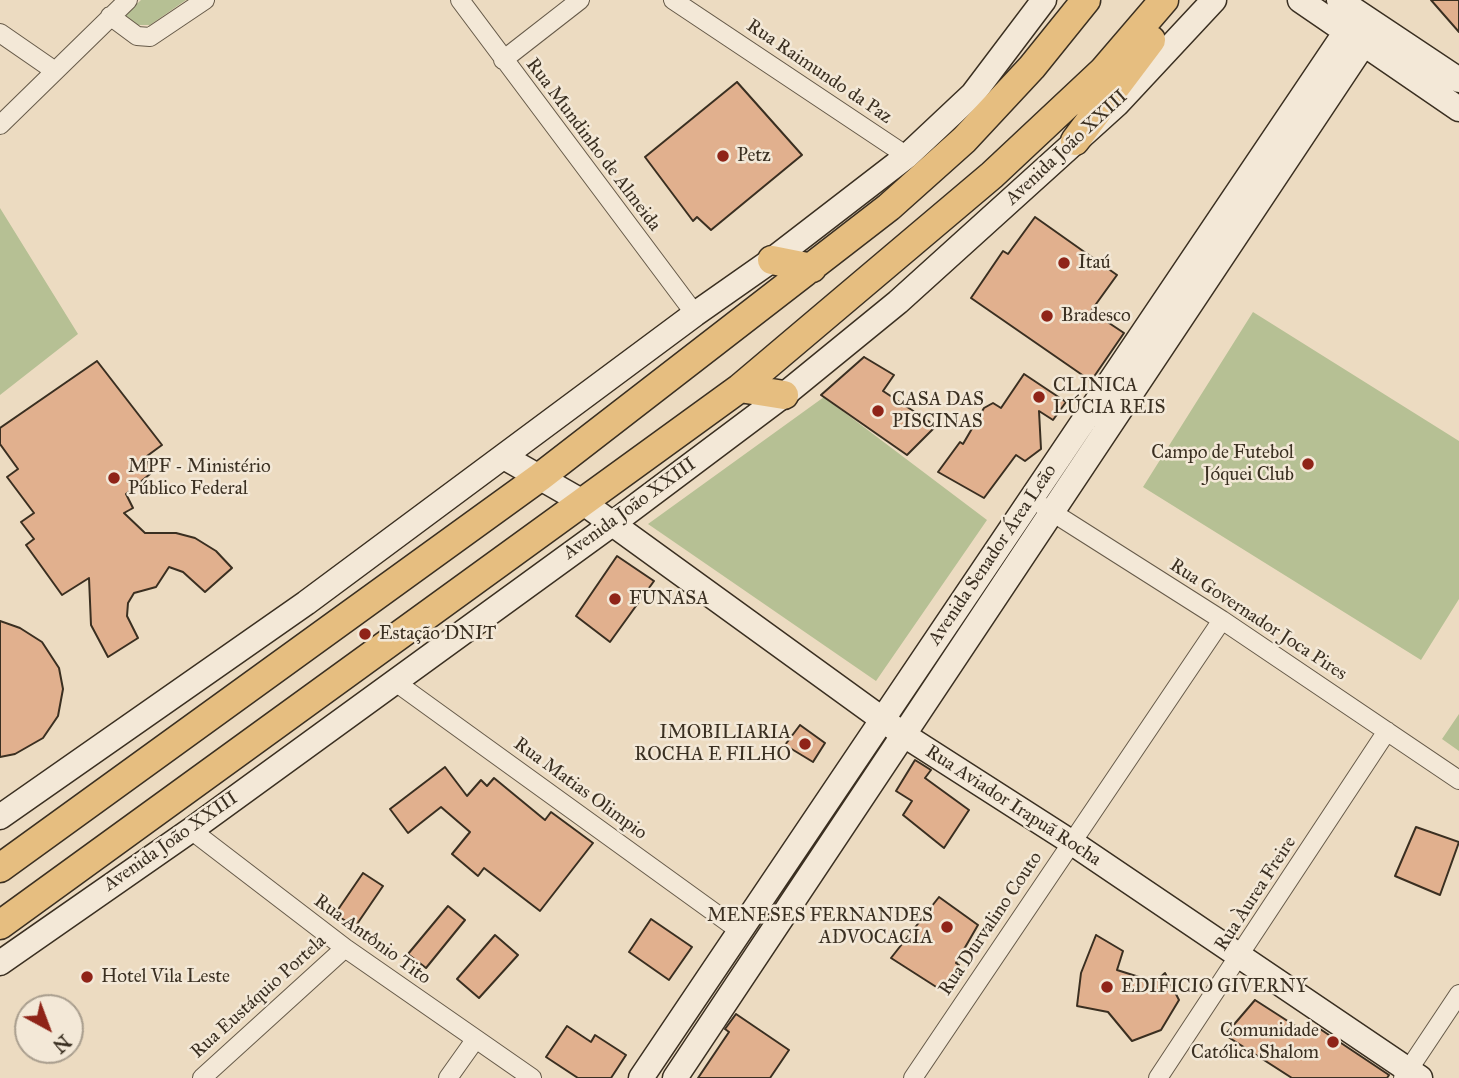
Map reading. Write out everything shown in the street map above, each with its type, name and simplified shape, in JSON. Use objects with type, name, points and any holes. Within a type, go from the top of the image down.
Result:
[{"type":"main road","points":[[0,868],[540,477],[812,268],[954,150],[1032,67],[1086,0]]},
{"type":"main road","name":"Avenida João XXIII","points":[[0,925],[740,388],[992,175],[1103,71],[1164,0]]},
{"type":"main road","points":[[1075,141],[1179,0]]},
{"type":"main road","points":[[772,260],[812,268]]},
{"type":"main road","points":[[740,388],[784,395]]},
{"type":"street","points":[[0,125],[128,0]]},
{"type":"street","points":[[110,16],[137,36],[150,37],[205,0]]},
{"type":"street","name":"Rua Mundinho de Almeida","points":[[460,0],[695,314]]},
{"type":"street","points":[[503,60],[580,0]]},
{"type":"street","name":"Rua Raimundo da Paz","points":[[673,0],[907,156]]},
{"type":"street","points":[[0,817],[306,603],[695,314],[772,260],[907,156],[973,94],[1044,0]]},
{"type":"street","name":"Avenida João XXIII","points":[[0,962],[191,830],[612,524],[784,395],[898,302],[1116,104],[1214,0]]},
{"type":"street","points":[[1300,0],[1354,18],[1459,80]]},
{"type":"street","points":[[1354,18],[1459,109]]},
{"type":"street","name":"Avenida Senador Área Leão","points":[[675,1078],[1212,274],[1254,189],[1354,18]]},
{"type":"street","points":[[0,33],[55,71]]},
{"type":"street","name":"Avenida Senador Área Leão","points":[[640,1078],[1191,260],[1254,189]]},
{"type":"street","points":[[1191,260],[1212,274]]},
{"type":"street","points":[[1119,365],[1141,379]]},
{"type":"street","name":"Rua Aviador Irapuã Rocha","points":[[504,457],[581,501],[882,720],[1071,842],[1411,1075]]},
{"type":"street","name":"Rua Governador Joca Pires","points":[[1031,499],[1222,620],[1459,780]]},
{"type":"street","name":"Rua Durvalino Couto","points":[[913,1078],[1222,620]]},
{"type":"street","name":"Rua Matias Olimpio","points":[[394,681],[740,931]]},
{"type":"street","name":"Rua Àurea Freire","points":[[1158,1078],[1241,957],[1387,731]]},
{"type":"street","name":"Rua Antônio Tito","points":[[191,830],[345,948],[532,1078]]},
{"type":"street","name":"Rua Eustáquio Portela","points":[[202,1078],[345,948]]},
{"type":"street","points":[[1411,1075],[1459,995]]},
{"type":"street","points":[[448,1078],[475,1040]]},
{"type":"green space","points":[[141,0],[186,0],[150,25],[135,25],[123,17]]},
{"type":"green space","points":[[0,208],[78,334],[0,395]]},
{"type":"green space","name":"Campo de Futebol Jóquei Club","points":[[1253,312],[1459,441],[1459,599],[1421,660],[1143,487]]},
{"type":"green space","points":[[824,397],[987,520],[876,681],[648,524]]},
{"type":"green space","points":[[1459,714],[1459,751],[1442,739]]},
{"type":"building","points":[[1431,0],[1459,0],[1459,32]]},
{"type":"building","name":"Petz","points":[[737,82],[802,155],[711,230],[697,217],[693,221],[645,157]]},
{"type":"building","name":"Bradesco","points":[[1035,217],[1117,275],[1091,311],[1124,333],[1091,381],[971,298],[1003,251],[1008,254]]},
{"type":"building","name":"CASA DAS PISCINAS","points":[[864,357],[894,375],[883,391],[936,426],[907,455],[821,395]]},
{"type":"building","points":[[97,361],[162,445],[147,456],[150,474],[126,494],[133,508],[124,513],[145,533],[176,533],[195,538],[216,551],[232,568],[205,592],[183,572],[169,567],[156,587],[134,593],[128,603],[127,616],[138,638],[108,657],[91,625],[89,578],[62,595],[26,545],[34,539],[21,522],[34,513],[7,477],[18,469],[0,444],[0,428]]},
{"type":"building","points":[[1024,374],[1066,402],[1053,420],[1039,411],[1041,449],[1025,461],[1016,455],[984,498],[938,472],[960,442],[963,444],[984,408],[993,403],[1001,408]]},
{"type":"building","name":"FUNASA","points":[[617,556],[654,581],[610,642],[576,616]]},
{"type":"building","points":[[0,621],[20,628],[42,642],[59,668],[63,689],[58,716],[43,738],[15,754],[0,757]]},
{"type":"building","name":"IMOBILIARIA ROCHA E FILHO","points":[[800,725],[825,743],[813,762],[785,745]]},
{"type":"building","points":[[915,760],[931,770],[925,778],[969,810],[944,848],[903,815],[912,801],[896,791]]},
{"type":"building","points":[[445,767],[467,796],[481,780],[487,786],[494,778],[545,820],[551,812],[593,843],[540,911],[484,868],[478,876],[452,854],[470,832],[441,807],[408,833],[390,809]]},
{"type":"building","points":[[1416,827],[1459,842],[1440,895],[1395,876]]},
{"type":"building","points":[[363,873],[383,886],[355,927],[335,914]]},
{"type":"building","points":[[939,897],[978,925],[956,963],[959,965],[941,990],[891,958]]},
{"type":"building","points":[[448,906],[465,920],[426,968],[408,954]]},
{"type":"building","points":[[651,919],[692,947],[669,980],[629,952]]},
{"type":"building","points":[[495,935],[518,955],[479,998],[457,979]]},
{"type":"building","name":"EDIFICIO GIVERNY","points":[[1096,935],[1123,951],[1117,970],[1155,982],[1165,973],[1179,1000],[1161,1030],[1132,1041],[1108,1012],[1077,1006],[1081,973]]},
{"type":"building","points":[[1255,1000],[1311,1036],[1317,1027],[1389,1075],[1387,1078],[1292,1078],[1225,1035]]},
{"type":"building","points":[[736,1014],[789,1050],[770,1078],[698,1078],[729,1032],[725,1029]]},
{"type":"building","points":[[567,1026],[591,1042],[595,1035],[626,1055],[611,1078],[578,1078],[546,1057]]},
{"type":"place","name":"Petz","points":[[723,156]]},
{"type":"place","name":"Itaú","points":[[1064,263]]},
{"type":"place","name":"Bradesco","points":[[1047,316]]},
{"type":"place","name":"CLINICA LÚCIA REIS","points":[[1039,397]]},
{"type":"place","name":"CASA DAS PISCINAS","points":[[878,411]]},
{"type":"place","name":"Campo de Futebol Jóquei Club","points":[[1308,464]]},
{"type":"place","name":"MPF - Ministério Público Federal","points":[[114,478]]},
{"type":"place","name":"FUNASA","points":[[615,599]]},
{"type":"place","name":"Estação DNIT","points":[[365,634]]},
{"type":"place","name":"IMOBILIARIA ROCHA E FILHO","points":[[805,744]]},
{"type":"place","name":"MENESES FERNANDES ADVOCACIA","points":[[947,927]]},
{"type":"place","name":"Hotel Vila Leste","points":[[87,977]]},
{"type":"place","name":"EDIFICIO GIVERNY","points":[[1107,987]]},
{"type":"place","name":"Comunidade Católica Shalom","points":[[1333,1042]]}]
